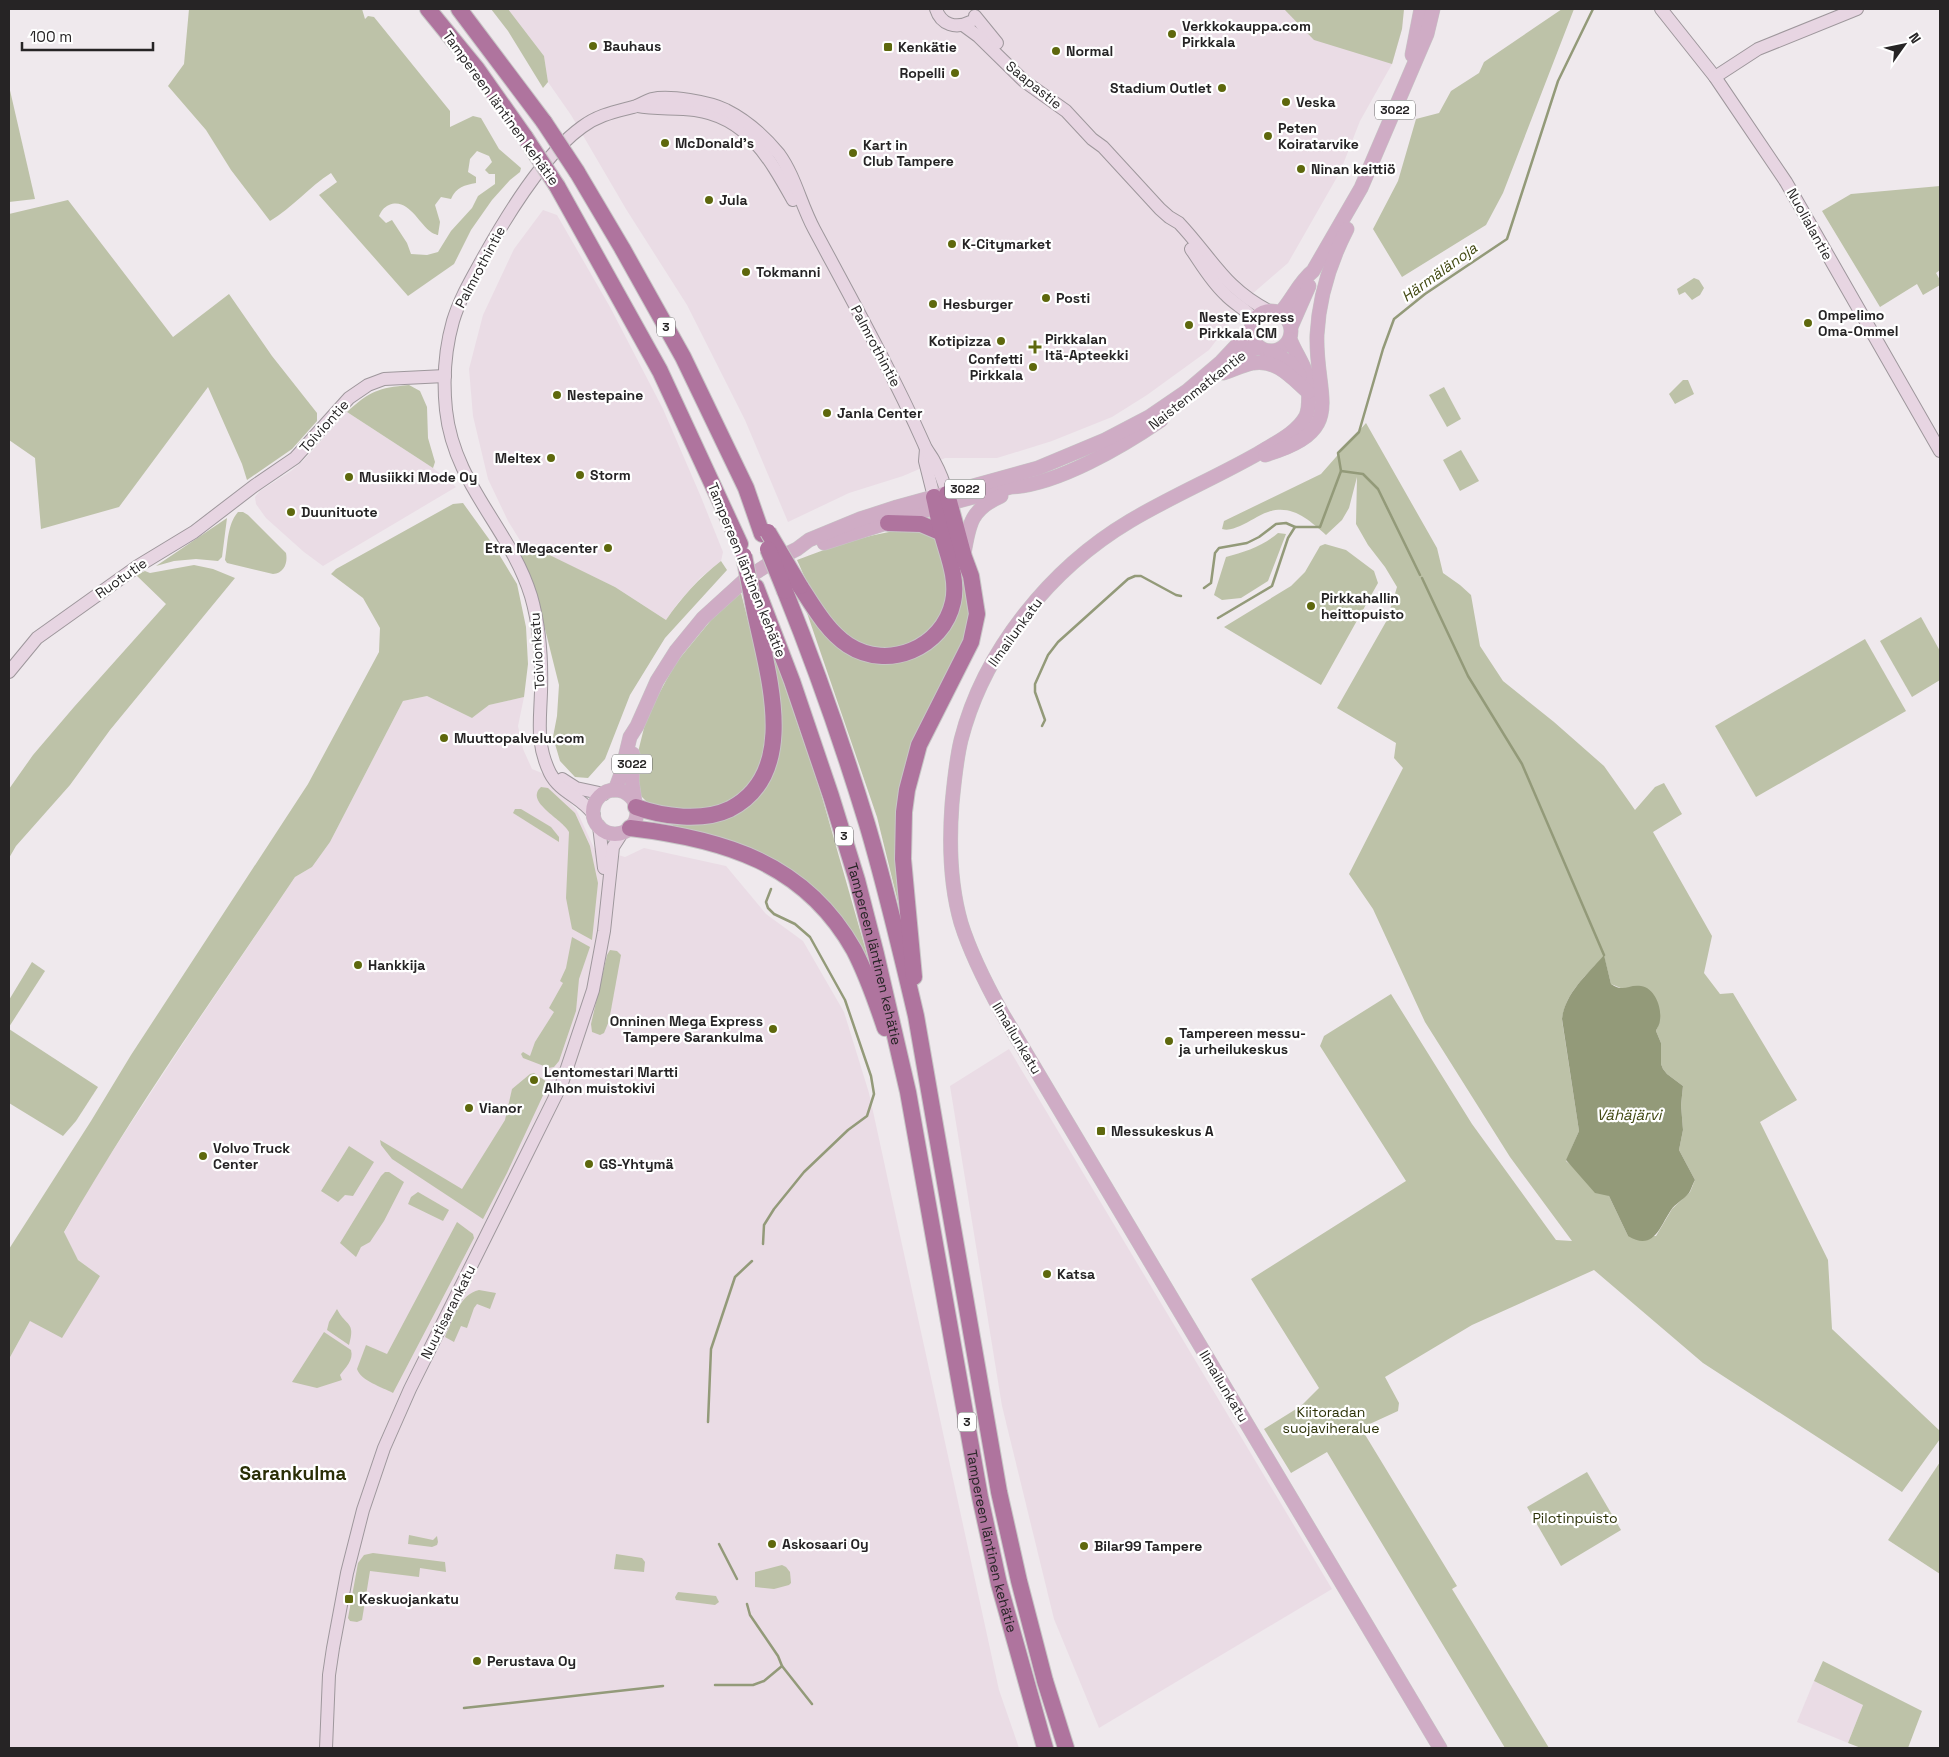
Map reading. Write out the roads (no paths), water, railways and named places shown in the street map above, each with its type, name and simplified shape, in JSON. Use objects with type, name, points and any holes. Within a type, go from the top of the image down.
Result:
[{"type":"highway","name":"Tampereen läntinen kehätie","points":[[428,9],[477,69],[557,186],[660,371],[742,550],[754,595],[792,681],[857,880],[893,1020],[908,1092],[998,1584],[1045,1748]]},
{"type":"highway","name":"Tampereen läntinen kehätie","points":[[459,9],[544,122],[577,172],[622,248],[666,326],[714,420],[765,533],[793,588],[867,825],[916,1016],[999,1492],[1019,1581],[1045,1681],[1066,1748]]},
{"type":"highway","points":[[793,588],[848,645],[868,654],[900,655],[911,652],[929,640],[943,627],[953,600],[954,580],[942,533],[942,500]]},
{"type":"highway","points":[[916,1016],[913,953],[903,859],[904,812],[907,790],[920,745],[965,655],[977,614],[971,576],[942,500]]},
{"type":"highway","points":[[888,523],[921,524],[942,533]]},
{"type":"highway","points":[[636,804],[653,812],[686,816],[717,814],[732,808],[750,795],[763,778],[772,744],[772,703],[754,595]]},
{"type":"highway","points":[[626,830],[672,833],[734,850],[757,859],[785,874],[812,895],[824,907],[845,936],[863,969],[908,1092]]},
{"type":"main road","name":"3022","points":[[1410,71],[1421,9]]},
{"type":"main road","name":"3022","points":[[1265,349],[1282,348],[1290,333],[1312,279],[1313,271],[1354,202],[1390,123],[1410,71],[1428,34],[1433,9]]},
{"type":"main road","points":[[1248,459],[1292,446],[1309,434],[1319,420],[1322,406],[1317,343],[1321,301],[1332,264],[1352,216],[1354,202]]},
{"type":"main road","name":"3022","points":[[1253,325],[1259,316],[1274,312],[1306,276],[1313,271]]},
{"type":"main road","points":[[1274,312],[1285,317],[1290,333]]},
{"type":"main road","points":[[1253,325],[1255,342],[1286,360],[1295,368],[1308,392]]},
{"type":"main road","name":"Naistenmatkantie","points":[[797,549],[812,547],[888,523],[942,500],[1038,468],[1072,455],[1132,426],[1162,409],[1199,382],[1221,362],[1253,325]]},
{"type":"main road","name":"Ilmailunkatu","points":[[1290,333],[1306,371],[1308,410],[1300,424],[1287,435],[1248,459],[1144,513],[1106,536],[1058,577],[1008,638],[993,662],[979,689],[962,740],[955,774],[951,823],[952,876],[961,922],[972,954],[1002,1013],[1440,1748]]},
{"type":"main road","name":"Naistenmatkantie","points":[[610,792],[622,770],[630,737],[637,726],[650,693],[683,642],[709,611],[747,578],[809,540],[860,519],[942,500],[1011,487],[1023,487],[1086,463],[1124,444],[1170,413],[1241,354],[1265,349]]},
{"type":"main road","points":[[1219,374],[1250,364],[1266,363],[1286,371],[1308,392]]},
{"type":"main road","points":[[964,557],[969,526],[978,510],[988,502],[1023,487]]},
{"type":"main road","name":"Naistenmatkantie","points":[[636,804],[632,770],[637,726]]},
{"type":"main road","points":[[610,792],[626,793],[636,804],[636,817],[626,830],[609,833],[596,820],[596,803],[610,792]]},
{"type":"street","points":[[936,9],[941,19],[950,25],[963,25],[970,22],[976,12]]},
{"type":"street","name":"Nuolialantie","points":[[1661,9],[1715,76],[1786,182],[1940,451]]},
{"type":"street","points":[[1715,76],[1758,49],[1856,9]]},
{"type":"street","name":"Saapastie","points":[[976,12],[984,29],[1019,67],[1055,92],[1078,113],[1096,132],[1103,147]]},
{"type":"street","name":"Saapastie","points":[[963,25],[978,36],[1024,81],[1058,104],[1092,139],[1103,147],[1168,217],[1173,227],[1217,287],[1245,310],[1253,325]]},
{"type":"street","name":"Palmrothintie","points":[[504,540],[470,485],[451,439],[445,407],[445,376],[452,324],[462,296],[495,237],[518,200],[568,137],[599,117],[637,106],[651,99],[675,99],[716,106],[728,111],[762,136],[781,157],[809,219],[904,398],[926,449],[925,461],[942,500]]},
{"type":"street","name":"Saapastie","points":[[1168,217],[1179,223],[1186,230],[1232,287],[1251,302],[1274,312]]},
{"type":"street","name":"Toiviontie","points":[[242,494],[295,458],[349,398],[368,385],[384,379],[445,376]]},
{"type":"street","name":"Ruotutie","points":[[9,672],[37,638],[138,566],[194,532],[242,494]]},
{"type":"street","name":"Toivionkatu","points":[[504,540],[520,568],[534,607],[541,663],[540,746],[550,774],[560,787],[582,802],[596,820]]},
{"type":"street","points":[[548,766],[576,788],[610,792]]},
{"type":"street","name":"Nuutisarankatu","points":[[596,820],[604,854],[605,879],[608,887]]},
{"type":"street","name":"Nuutisarankatu","points":[[326,1748],[329,1675],[347,1573],[362,1510],[384,1448],[410,1388],[562,1083],[587,1012],[595,982],[604,931],[613,847],[626,830]]},
{"type":"water","name":"Vähäjärvi","points":[[1604,955],[1611,984],[1619,988],[1641,986],[1654,994],[1660,1010],[1660,1021],[1656,1031],[1661,1043],[1661,1064],[1667,1074],[1683,1086],[1681,1105],[1683,1130],[1679,1150],[1695,1180],[1689,1193],[1673,1208],[1655,1235],[1644,1241],[1628,1236],[1609,1196],[1595,1193],[1566,1160],[1579,1131],[1562,1019],[1567,1001],[1572,993]]},
{"type":"waterway","name":"Härmälänoja","points":[[1218,618],[1272,586],[1288,538],[1295,527],[1320,527],[1341,471],[1338,453],[1359,432],[1383,349],[1394,319],[1425,294],[1507,239],[1558,81],[1593,9]]},
{"type":"waterway","points":[[1341,471],[1363,474],[1378,489],[1420,575]]},
{"type":"waterway","points":[[1204,588],[1211,583],[1215,553],[1219,548],[1247,543],[1259,537],[1276,524],[1286,523],[1295,527]]},
{"type":"waterway","points":[[1042,726],[1045,720],[1035,692],[1035,684],[1048,655],[1058,642],[1128,579],[1135,576],[1141,576],[1181,596]]},
{"type":"waterway","points":[[1422,578],[1468,676],[1522,764],[1604,955]]},
{"type":"waterway","points":[[763,1244],[764,1225],[774,1209],[804,1172],[848,1130],[867,1116],[874,1094],[871,1076],[845,1000],[810,937],[795,924],[774,914],[768,908],[766,902],[771,889]]},
{"type":"waterway","points":[[708,1422],[711,1349],[735,1277],[752,1261]]},
{"type":"waterway","points":[[719,1544],[737,1579]]},
{"type":"waterway","points":[[747,1604],[750,1615],[778,1656],[782,1666],[812,1704]]},
{"type":"waterway","points":[[715,1685],[753,1685],[764,1681],[782,1666]]},
{"type":"waterway","points":[[464,1708],[663,1686]]},
{"type":"place","name":"Verkkokauppa.com Pirkkala","points":[[1172,34]]},
{"type":"place","name":"Bauhaus","points":[[593,46]]},
{"type":"place","name":"Kenkätie","points":[[888,47]]},
{"type":"place","name":"Normal","points":[[1056,51]]},
{"type":"place","name":"Ropelli","points":[[955,73]]},
{"type":"place","name":"Stadium Outlet","points":[[1222,88]]},
{"type":"place","name":"Veska","points":[[1286,102]]},
{"type":"place","name":"Peten Koiratarvike","points":[[1268,136]]},
{"type":"place","name":"McDonald's","points":[[665,143]]},
{"type":"place","name":"Kart in Club Tampere","points":[[853,153]]},
{"type":"place","name":"Ninan keittiö","points":[[1301,169]]},
{"type":"place","name":"Jula","points":[[709,200]]},
{"type":"place","name":"K-Citymarket","points":[[952,244]]},
{"type":"place","name":"Tokmanni","points":[[746,272]]},
{"type":"place","name":"Posti","points":[[1046,298]]},
{"type":"place","name":"Hesburger","points":[[933,304]]},
{"type":"place","name":"Ompelimo Oma-Ommel","points":[[1808,323]]},
{"type":"place","name":"Neste Express Pirkkala CM","points":[[1189,325]]},
{"type":"place","name":"Kotipizza","points":[[1001,341]]},
{"type":"place","name":"Pirkkalan Itä-Apteekki","points":[[1035,347]]},
{"type":"place","name":"Confetti Pirkkala","points":[[1033,367]]},
{"type":"place","name":"Nestepaine","points":[[557,395]]},
{"type":"place","name":"Janla Center","points":[[827,413]]},
{"type":"place","name":"Meltex","points":[[551,458]]},
{"type":"place","name":"Storm","points":[[580,475]]},
{"type":"place","name":"Musiikki Mode Oy","points":[[349,477]]},
{"type":"place","name":"Duunituote","points":[[291,512]]},
{"type":"place","name":"Etra Megacenter","points":[[608,548]]},
{"type":"place","name":"Pirkkahallin heittopuisto","points":[[1311,606]]},
{"type":"place","name":"Muuttopalvelu.com","points":[[444,738]]},
{"type":"place","name":"Hankkija","points":[[358,965]]},
{"type":"place","name":"Onninen Mega Express Tampere Sarankulma","points":[[773,1029]]},
{"type":"place","name":"Tampereen messu- ja urheilukeskus","points":[[1169,1041]]},
{"type":"place","name":"Lentomestari Martti Alhon muistokivi","points":[[534,1080]]},
{"type":"place","name":"Vianor","points":[[469,1108]]},
{"type":"place","name":"Messukeskus A","points":[[1101,1131]]},
{"type":"place","name":"Volvo Truck Center","points":[[203,1156]]},
{"type":"place","name":"GS-Yhtymä","points":[[589,1164]]},
{"type":"place","name":"Katsa","points":[[1047,1274]]},
{"type":"place","name":"Askosaari Oy","points":[[772,1544]]},
{"type":"place","name":"Bilar99 Tampere","points":[[1084,1546]]},
{"type":"place","name":"Keskuojankatu","points":[[349,1599]]},
{"type":"place","name":"Perustava Oy","points":[[477,1661]]},
{"type":"district","name":"Sarankulma","points":[[293,1473]]},
{"type":"park label","name":"Kiitoradan suojaviheralue","points":[[1331,1420]]},
{"type":"park label","name":"Pilotinpuisto","points":[[1575,1518]]}]
